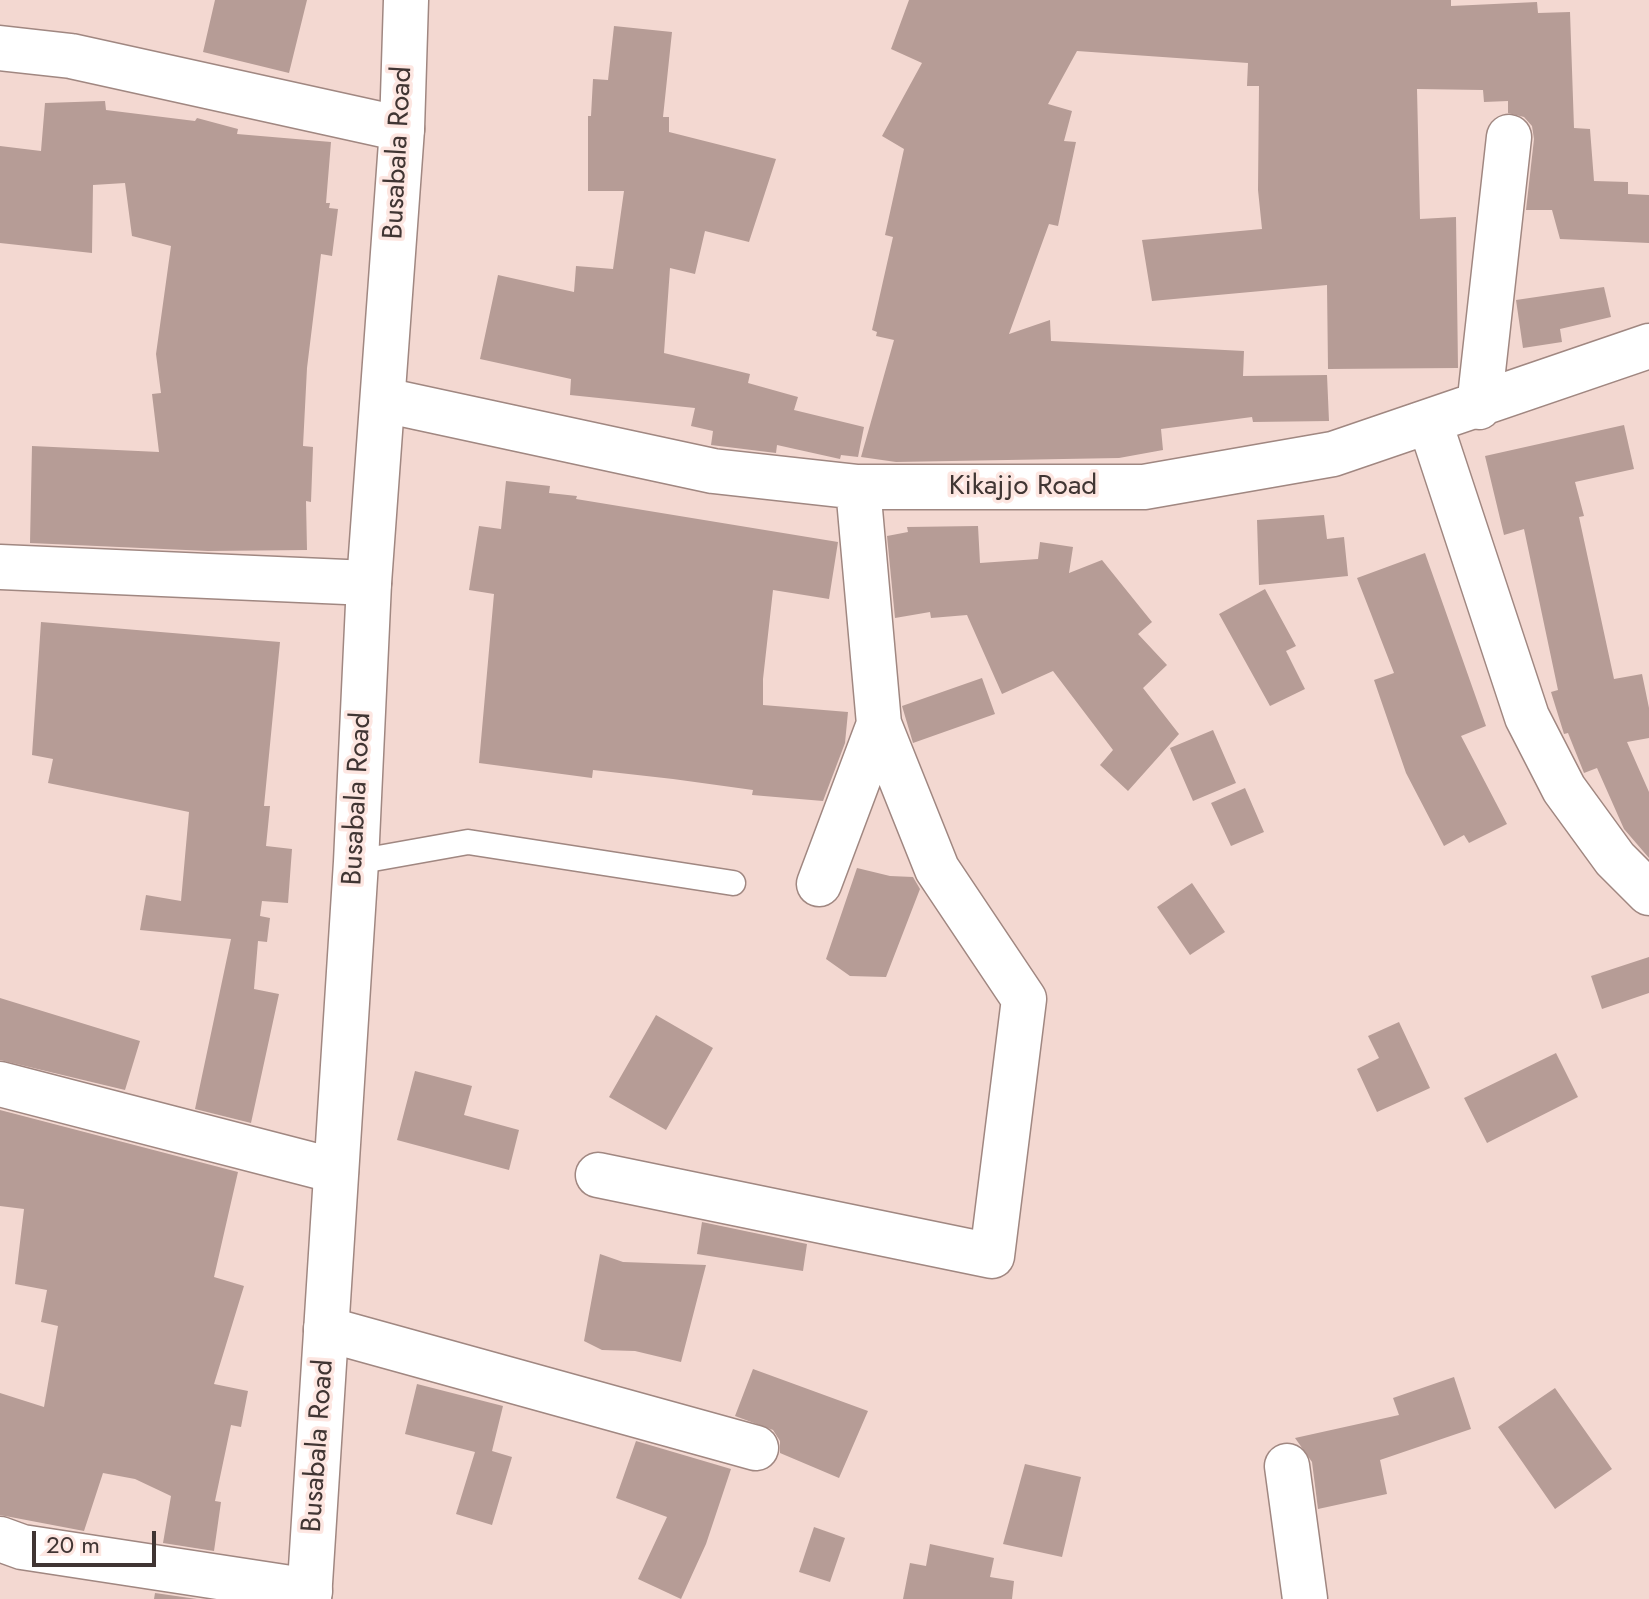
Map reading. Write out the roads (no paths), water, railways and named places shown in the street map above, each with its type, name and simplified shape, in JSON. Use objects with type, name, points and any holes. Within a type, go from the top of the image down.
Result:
[{"type":"street","name":"Busabala Road","points":[[310,1595],[356,862],[369,583],[402,129],[406,0]]},
{"type":"street","points":[[0,48],[71,56],[402,129]]},
{"type":"street","points":[[1479,407],[1509,137]]},
{"type":"street","name":"Kikajjo Road","points":[[384,400],[713,471],[858,487],[1144,487],[1333,454],[1479,407],[1649,346]]},
{"type":"street","points":[[1430,423],[1527,717],[1564,789],[1615,859],[1649,893]]},
{"type":"street","points":[[598,1175],[992,1256],[1024,999],[937,869],[879,724],[858,487]]},
{"type":"street","points":[[0,567],[369,583]]},
{"type":"street","points":[[819,884],[879,724]]},
{"type":"street","points":[[0,1084],[336,1171]]},
{"type":"street","points":[[326,1329],[756,1448]]},
{"type":"street","points":[[1287,1466],[1305,1599]]},
{"type":"street","points":[[0,1539],[22,1547],[310,1595]]},
{"type":"lane","points":[[356,862],[468,842],[733,883]]}]
